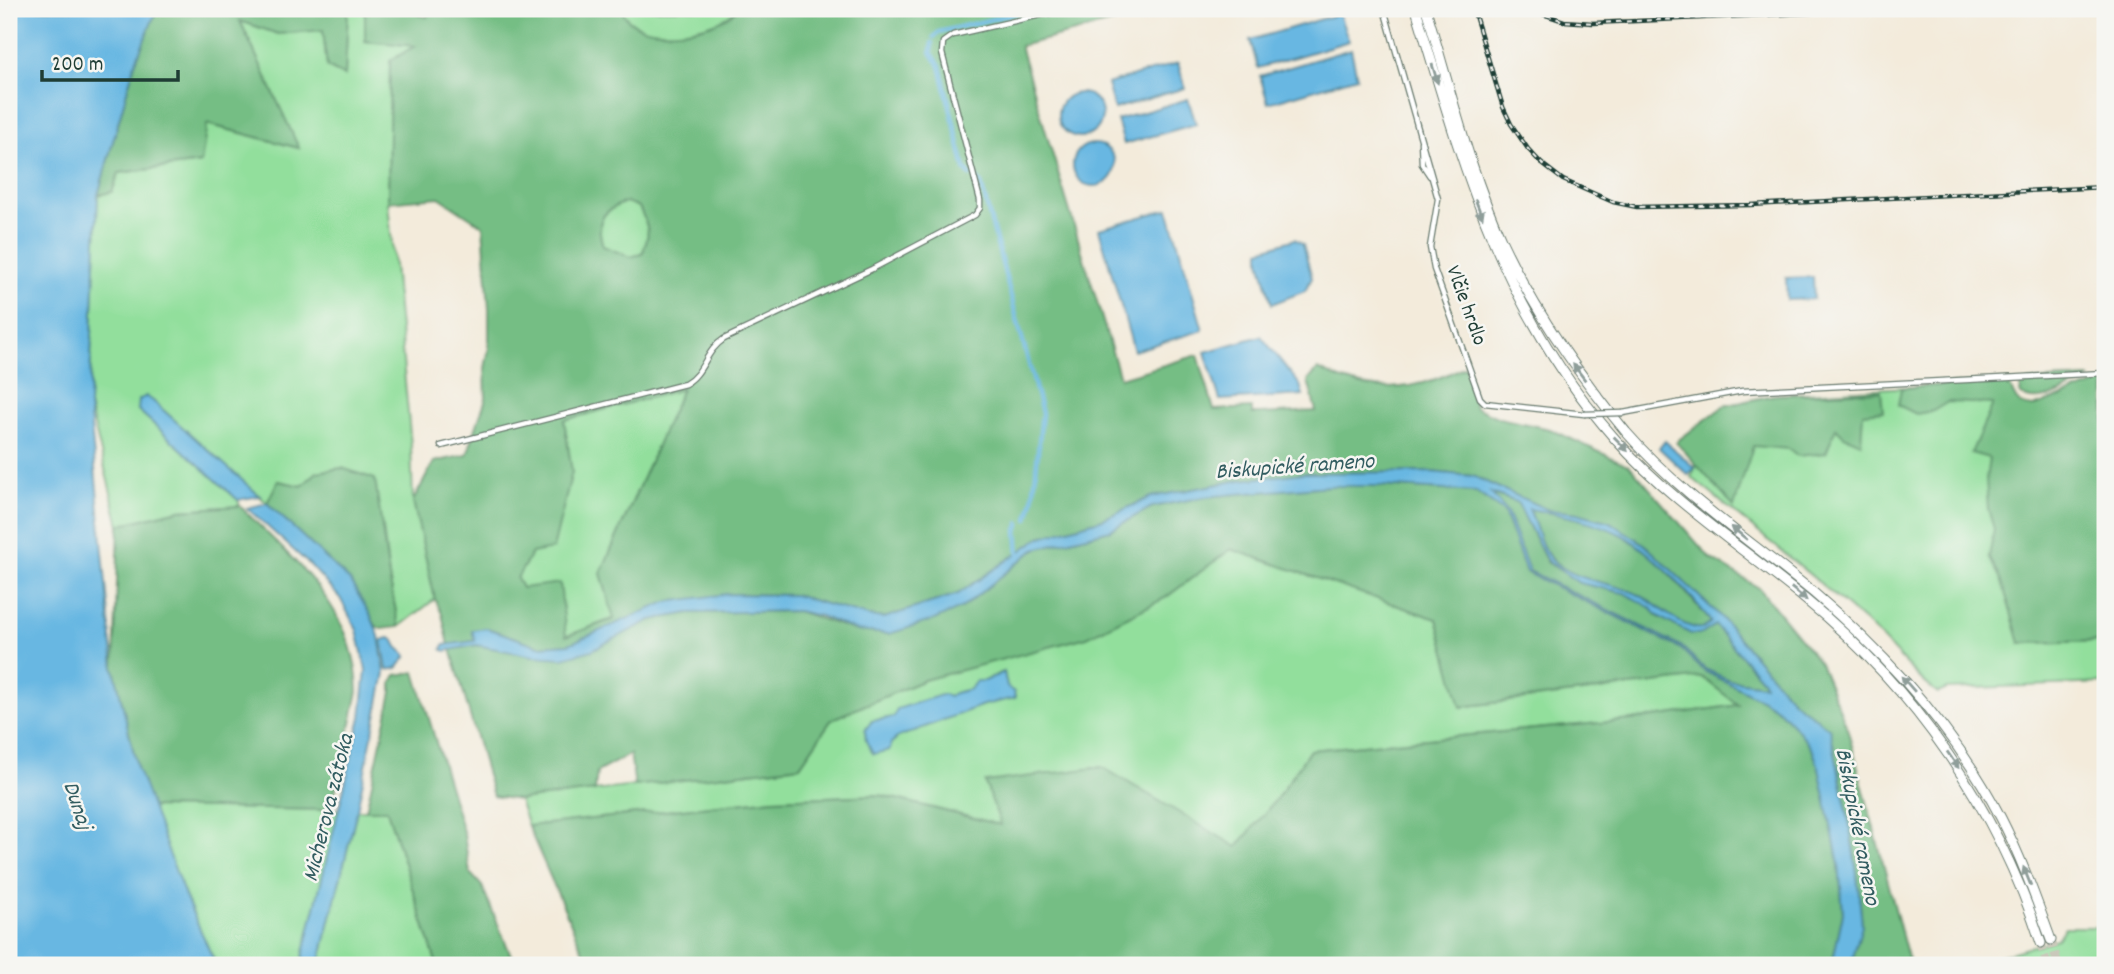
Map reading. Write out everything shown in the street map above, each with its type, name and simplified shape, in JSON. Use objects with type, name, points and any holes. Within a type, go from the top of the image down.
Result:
[{"type":"highway","points":[[1416,9],[1480,213],[1512,284],[1558,365],[1617,441],[1808,601],[1870,657],[1906,698],[1940,740],[1975,795],[2046,942],[2028,876],[2000,817],[1969,766],[1922,701],[1852,627],[1694,497],[1663,468],[1628,434],[1567,357],[1516,271],[1498,231],[1466,142],[1426,9]]},
{"type":"street","points":[[441,446],[685,384],[699,371],[711,349],[724,340],[872,269],[975,215],[980,208],[980,200],[942,53],[943,42],[953,35],[1067,9]]},
{"type":"street","name":"Vlčie hrdlo","points":[[1384,9],[1421,138],[1422,164],[1434,181],[1438,199],[1430,247],[1431,259],[1480,398],[1485,403],[1584,414],[1623,412],[1755,390],[2105,373]]},
{"type":"green space","points":[[157,9],[348,9],[345,76],[327,67],[323,30],[278,34],[240,21],[299,148],[207,124],[201,163],[119,173],[112,192],[98,195],[134,66]]},
{"type":"green space","points":[[348,9],[365,9],[365,41],[416,45],[390,61],[388,202],[411,445],[413,501],[435,599],[399,627],[383,527],[342,468],[317,472],[302,486],[278,481],[267,503],[153,401],[138,410],[238,500],[240,506],[179,510],[119,525],[89,405],[98,195],[112,192],[119,173],[201,163],[206,124],[298,148],[240,20],[278,34],[323,30],[327,67],[345,76]]},
{"type":"green space","points":[[365,9],[418,9],[420,15],[427,17],[429,9],[622,9],[629,20],[642,27],[658,31],[677,31],[713,24],[737,9],[1121,9],[1115,22],[1020,46],[1120,378],[1198,355],[1214,410],[1252,408],[1252,414],[1260,414],[1316,411],[1308,381],[1318,369],[1356,384],[1392,388],[1428,382],[1465,366],[1475,407],[1499,418],[1550,429],[1630,466],[1710,558],[1759,588],[1820,663],[1847,727],[1910,965],[1851,965],[1862,925],[1849,821],[1830,729],[1793,701],[1721,617],[1644,544],[1610,522],[1577,513],[1548,510],[1473,476],[1431,472],[1304,473],[1240,480],[1152,497],[1103,519],[1041,537],[958,594],[884,618],[794,595],[727,594],[569,644],[539,646],[487,628],[475,641],[449,645],[442,614],[435,599],[413,501],[434,462],[467,455],[486,398],[489,309],[483,226],[439,197],[388,202],[390,61],[415,46],[365,41]],"holes":[[[626,202],[639,207],[648,230],[642,254],[630,257],[603,246],[600,230],[600,223],[606,213]],[[682,389],[601,573],[614,619],[566,636],[560,583],[522,588],[517,578],[532,553],[553,549],[572,472],[564,420]]]},
{"type":"green space","points":[[622,9],[737,9],[713,24],[695,29],[658,31],[629,20]]},
{"type":"green space","points":[[626,201],[639,207],[648,230],[642,254],[630,257],[603,247],[600,230],[602,218],[606,213]]},
{"type":"green space","points":[[2091,378],[2046,398],[2027,398],[2020,394],[2021,386],[2029,381]]},
{"type":"green space","points":[[2008,381],[2022,643],[2105,641],[2105,683],[1947,689],[1938,693],[1918,677],[1844,603],[1691,477],[1723,406],[1774,395]]},
{"type":"green space","points":[[2008,381],[2019,402],[2033,407],[2105,381],[2105,641],[2020,643],[2001,579],[1989,557],[1994,529],[1988,509],[1986,479],[1989,458],[1971,453],[1993,404],[1948,402],[1933,411],[1916,414],[1898,405],[1901,388]]},
{"type":"green space","points":[[682,389],[601,573],[614,618],[566,637],[522,588],[517,578],[572,472],[564,420]]},
{"type":"green space","points":[[1881,391],[1883,411],[1863,413],[1861,443],[1844,436],[1836,428],[1826,453],[1798,456],[1789,449],[1753,446],[1734,507],[1676,442],[1724,406],[1774,395]]},
{"type":"green space","points":[[342,468],[375,479],[399,627],[381,629],[376,626],[350,581],[267,503],[278,481],[302,486],[317,472]]},
{"type":"green space","points":[[1329,486],[1476,492],[1504,512],[1526,572],[1680,648],[1704,671],[1780,711],[1813,751],[1839,864],[1843,913],[1832,965],[589,965],[528,826],[773,799],[880,795],[1001,825],[985,782],[1102,767],[1237,847],[1278,797],[1310,750],[1632,720],[1738,705],[1702,677],[1461,707],[1437,619],[1231,549],[1165,598],[1087,637],[924,680],[832,719],[800,766],[635,786],[630,754],[597,772],[595,791],[519,800],[493,796],[451,649],[476,645],[533,656],[623,634],[651,620],[689,613],[797,611],[857,631],[889,634],[963,607],[1035,549],[1110,530],[1152,507],[1204,497]]},
{"type":"green space","points":[[1489,493],[1517,502],[1547,562],[1580,583],[1624,593],[1638,600],[1651,608],[1657,616],[1691,634],[1715,625],[1764,685],[1729,680],[1705,669],[1681,646],[1529,571],[1507,512]]},
{"type":"green space","points":[[240,506],[301,567],[318,588],[346,635],[355,662],[358,692],[331,810],[150,807],[137,767],[114,668],[119,525],[179,510]]},
{"type":"green space","points":[[1529,508],[1594,523],[1635,543],[1663,567],[1711,622],[1703,629],[1686,625],[1630,591],[1571,573],[1551,558],[1543,547]]},
{"type":"green space","points":[[1231,549],[1437,619],[1462,707],[1702,677],[1739,705],[1632,720],[1310,750],[1278,797],[1237,848],[1102,767],[985,783],[1002,825],[880,795],[773,799],[528,826],[519,800],[800,766],[832,719],[924,680],[1165,598]],"holes":[[[1004,672],[1007,688],[1014,692],[1015,698],[983,705],[898,737],[891,743],[872,721],[894,717],[971,689]]]},
{"type":"green space","points":[[415,672],[464,835],[470,873],[482,886],[515,965],[437,965],[387,810],[366,810],[392,682],[396,675]]},
{"type":"green space","points":[[150,807],[339,810],[301,965],[216,965]]},
{"type":"green space","points":[[357,810],[387,810],[437,965],[319,965]]},
{"type":"green space","points":[[2065,927],[2105,927],[2105,965],[1985,965],[1983,961],[2057,939]]},
{"type":"water","name":"Dunaj","points":[[9,9],[157,9],[134,66],[98,195],[89,405],[114,668],[137,767],[185,896],[216,965],[9,965]]},
{"type":"water","points":[[1339,14],[1349,41],[1258,68],[1250,40]]},
{"type":"water","points":[[1351,49],[1357,77],[1268,103],[1260,76]]},
{"type":"water","points":[[1178,63],[1185,88],[1114,109],[1107,84]]},
{"type":"water","points":[[1080,93],[1095,100],[1102,115],[1095,130],[1080,137],[1065,130],[1058,115],[1065,100]]},
{"type":"water","points":[[1188,99],[1196,124],[1124,144],[1117,120]]},
{"type":"water","points":[[1094,144],[1109,150],[1115,165],[1109,180],[1094,186],[1079,180],[1073,165],[1079,150]]},
{"type":"water","points":[[1168,209],[1203,330],[1134,351],[1099,229]]},
{"type":"water","points":[[1295,239],[1303,244],[1312,278],[1305,291],[1272,304],[1260,261],[1260,250]]},
{"type":"water","points":[[1813,277],[1814,299],[1787,300],[1786,278]]},
{"type":"water","points":[[1261,336],[1300,385],[1303,395],[1220,400],[1205,352]]},
{"type":"water","points":[[146,396],[260,496],[238,500],[138,410],[139,400]]},
{"type":"water","points":[[1665,441],[1695,468],[1688,475],[1659,448]]},
{"type":"water","points":[[1431,472],[1473,476],[1548,510],[1577,513],[1610,522],[1644,544],[1721,617],[1793,701],[1830,729],[1849,821],[1862,925],[1851,965],[1832,965],[1843,913],[1839,864],[1819,768],[1813,751],[1799,731],[1780,711],[1704,671],[1680,648],[1526,572],[1504,512],[1476,492],[1329,486],[1204,497],[1152,507],[1110,530],[1035,549],[963,607],[934,620],[889,634],[857,631],[820,616],[797,611],[689,613],[651,620],[592,650],[563,658],[533,656],[476,645],[445,651],[442,649],[444,645],[475,641],[472,630],[487,628],[539,646],[569,644],[666,602],[727,594],[794,595],[884,618],[958,594],[1041,537],[1103,519],[1151,497],[1240,480],[1304,473]],"holes":[[[1491,493],[1517,502],[1547,561],[1579,583],[1624,593],[1691,634],[1702,634],[1715,625],[1764,685],[1729,680],[1705,669],[1681,646],[1529,571],[1507,512]],[[1529,509],[1589,522],[1634,542],[1670,574],[1711,622],[1703,629],[1686,625],[1641,596],[1561,567],[1551,559],[1544,548]]]},
{"type":"water","points":[[267,503],[350,581],[371,616],[379,636],[385,673],[357,810],[319,965],[301,965],[361,717],[366,670],[357,630],[340,598],[311,566],[247,508]]},
{"type":"water","points":[[393,639],[407,656],[397,668],[387,670],[382,640]]},
{"type":"water","points":[[1004,672],[1007,687],[1014,692],[1015,698],[983,705],[898,737],[891,743],[890,750],[873,754],[866,741],[865,730],[872,721],[894,717],[897,709],[944,694],[949,697],[970,689],[976,681],[985,681]]},
{"type":"waterway","points":[[934,37],[939,32],[1034,9]]},
{"type":"waterway","points":[[932,43],[931,52],[940,66],[965,169],[970,175]]},
{"type":"waterway","points":[[977,179],[981,184],[1042,413],[1033,500],[1028,519]]},
{"type":"waterway","points":[[1019,556],[1017,530],[1020,523]]},
{"type":"tunnel","points":[[2051,940],[2058,965]]},
{"type":"tunnel","points":[[2041,943],[2047,965]]},
{"type":"railway","points":[[1473,9],[1503,107],[1528,149],[1563,180],[1613,202],[1637,207],[1751,205],[2105,187]]},
{"type":"railway","points":[[1528,9],[1564,21],[1593,23],[1894,9]]},
{"type":"water label","name":"Biskupické rameno","points":[[1295,468]]},
{"type":"water label","name":"Micherova zátoka","points":[[330,808]]},
{"type":"water label","name":"Biskupické rameno","points":[[1856,827]]}]
